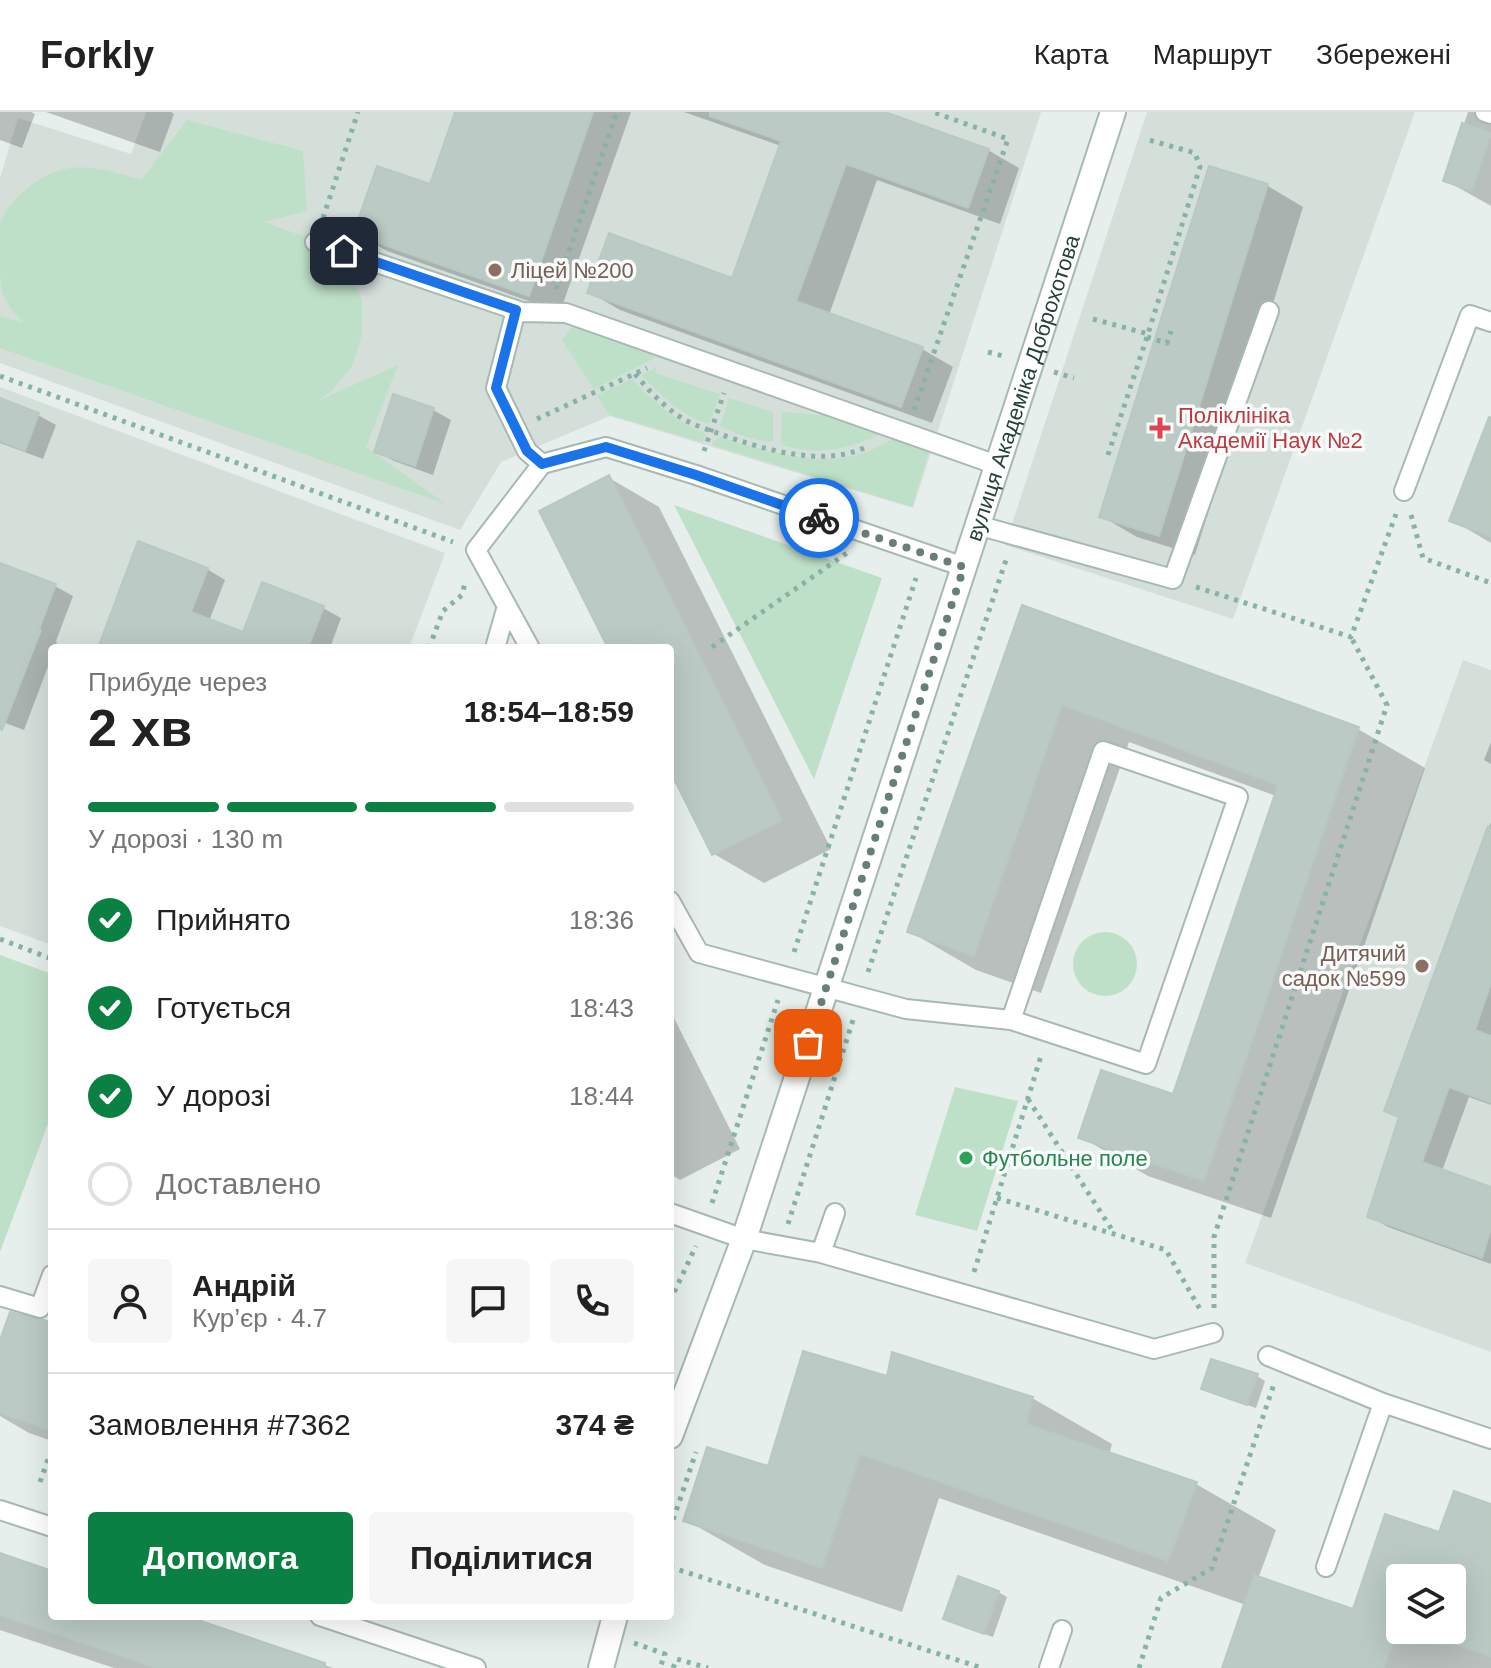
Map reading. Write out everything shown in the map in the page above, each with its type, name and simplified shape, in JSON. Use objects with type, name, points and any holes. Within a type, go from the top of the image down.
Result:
[{"type":"street","name":"вулиця Академіка Доброхотова","points":[[674,1425],[744,1239],[1113,112]]},
{"type":"street","points":[[601,1668],[614,1620]]},
{"type":"lane","points":[[315,242],[516,310],[566,313],[997,465]]},
{"type":"lane","points":[[516,310],[496,388],[527,451],[542,464]]},
{"type":"lane","points":[[977,525],[1173,579],[1269,311]]},
{"type":"lane","points":[[1404,491],[1470,315],[1491,322]]},
{"type":"lane","points":[[528,644],[476,550],[542,464],[606,447],[964,567]]},
{"type":"lane","points":[[496,644],[507,606]]},
{"type":"lane","points":[[674,908],[699,953],[827,987],[904,1013],[1011,1020],[1146,1064],[1238,797],[1103,751],[1011,1020]]},
{"type":"lane","points":[[821,1253],[835,1213]]},
{"type":"lane","points":[[674,1214],[744,1239],[821,1253],[1154,1349],[1213,1333]]},
{"type":"lane","points":[[0,1296],[40,1308],[48,1286]]},
{"type":"lane","points":[[1274,1359],[1383,1403],[1491,1439]]},
{"type":"lane","points":[[1326,1567],[1383,1403]]},
{"type":"lane","points":[[0,1510],[48,1526]]},
{"type":"lane","points":[[332,1620],[476,1668]]},
{"type":"lane","points":[[1049,1668],[1062,1630]]},
{"type":"path","points":[[315,242],[358,112]]},
{"type":"path","points":[[548,313],[617,112]]},
{"type":"path","points":[[635,374],[650,392],[688,422],[781,452],[842,454],[900,432],[1008,139],[933,112]]},
{"type":"path","points":[[1108,455],[1200,167],[1195,153],[1149,140]]},
{"type":"path","points":[[1160,294],[1168,296]]},
{"type":"path","points":[[1093,319],[1167,343],[1171,331]]},
{"type":"path","points":[[516,429],[635,374],[656,363],[670,350]]},
{"type":"path","points":[[696,475],[731,372]]},
{"type":"path","points":[[0,376],[476,550]]},
{"type":"path","points":[[1351,637],[1404,491]]},
{"type":"path","points":[[1404,491],[1423,558],[1491,583]]},
{"type":"path","points":[[712,647],[871,537]]},
{"type":"path","points":[[781,1245],[1013,537]]},
{"type":"path","points":[[674,1292],[705,1225],[924,554]]},
{"type":"path","points":[[1173,579],[1351,637],[1387,705],[1214,1237],[1213,1333]]},
{"type":"path","points":[[431,644],[443,611],[462,595]]},
{"type":"path","points":[[0,939],[48,957]]},
{"type":"path","points":[[967,1296],[1048,1032]]},
{"type":"path","points":[[1028,1099],[1115,1234]]},
{"type":"path","points":[[997,1198],[1166,1250],[1213,1333]]},
{"type":"path","points":[[1139,1668],[1161,1598],[1212,1568],[1274,1359]]},
{"type":"path","points":[[674,1517],[698,1446]]},
{"type":"path","points":[[40,1482],[48,1459]]},
{"type":"path","points":[[674,1568],[982,1668]]},
{"type":"path","points":[[630,1642],[665,1654],[660,1668]]},
{"type":"path","points":[[673,1668],[677,1659],[708,1668]]},
{"type":"shaded area","name":"Ліцей №200","points":[[146,112],[1041,112],[913,508],[610,416],[501,462],[460,530],[0,363],[0,178],[18,118],[131,154]]},
{"type":"shaded area","points":[[1147,112],[1415,112],[1233,619],[1005,545]]},
{"type":"shaded area","points":[[0,387],[445,553],[411,644],[48,644],[48,944],[0,926]]},
{"type":"shaded area","name":"Дитячий садок №599","points":[[1463,660],[1491,670],[1491,1352],[1245,1263]]},
{"type":"green space","points":[[187,120],[303,151],[307,211],[264,222],[328,245],[350,270],[362,301],[362,334],[352,366],[331,392],[315,402],[398,365],[366,447],[446,504],[0,348],[0,316],[24,323],[10,307],[1,286],[0,225],[11,205],[34,183],[63,170],[92,168],[141,180]]},
{"type":"green space","points":[[579,325],[650,351],[655,358],[594,389],[562,340],[572,327]]},
{"type":"green space","points":[[657,367],[655,373],[720,394],[709,424],[680,410],[641,375]]},
{"type":"green space","points":[[632,379],[666,411],[706,434],[702,442],[609,415],[597,395]]},
{"type":"green space","points":[[729,398],[773,412],[773,442],[746,437],[720,426]]},
{"type":"green space","points":[[782,412],[841,416],[888,430],[863,442],[836,449],[794,448],[781,444]]},
{"type":"green space","points":[[900,435],[931,445],[912,507],[712,445],[721,437],[790,456],[825,459],[861,454]]},
{"type":"green space","points":[[674,505],[882,578],[814,779]]},
{"type":"green space","points":[[1105,932],[1117,934],[1128,941],[1135,952],[1135,976],[1128,987],[1117,994],[1105,996],[1093,994],[1082,987],[1075,976],[1073,964],[1075,952],[1082,941],[1093,934]]},
{"type":"green space","points":[[0,955],[48,973],[48,1124],[0,1252]]},
{"type":"green space","name":"Футбольне поле","points":[[955,1087],[1018,1101],[977,1231],[915,1215]]},
{"type":"building","points":[[455,112],[593,112],[529,296],[353,234],[377,166],[430,184]]},
{"type":"building","points":[[710,112],[885,112],[989,149],[968,208],[846,164],[796,301],[923,347],[901,407],[587,293],[609,233],[732,278],[781,141],[710,116]]},
{"type":"building","points":[[1462,123],[1491,133],[1472,191],[1443,181]]},
{"type":"building","name":"Поліклініка Академії Наук №2","points":[[1209,166],[1268,184],[1159,536],[1099,517]]},
{"type":"building","points":[[393,394],[434,408],[415,466],[374,452]]},
{"type":"building","points":[[0,398],[39,413],[25,451],[0,441]]},
{"type":"building","points":[[1491,418],[1491,537],[1449,521]]},
{"type":"building","points":[[609,475],[782,820],[712,855],[674,779],[674,644],[606,644],[539,511]]},
{"type":"building","points":[[138,541],[208,568],[191,612],[243,632],[262,582],[324,606],[310,644],[99,644]]},
{"type":"building","points":[[0,563],[56,584],[2,730],[0,729]]},
{"type":"building","points":[[1022,605],[1359,727],[1204,1181],[1078,1138],[1101,1070],[1173,1094],[1278,785],[1062,705],[974,956],[907,932]]},
{"type":"building","points":[[1488,826],[1491,827],[1491,983],[1475,1030],[1491,1036],[1491,1103],[1449,1087],[1422,1162],[1491,1187],[1491,1229],[1482,1258],[1367,1217],[1399,1117],[1384,1111]]},
{"type":"building","points":[[10,1312],[48,1321],[48,1430],[0,1413],[0,1340]]},
{"type":"building","points":[[803,1351],[887,1376],[892,1352],[1033,1397],[1026,1424],[1197,1482],[1168,1561],[860,1454],[822,1568],[683,1521],[707,1447],[768,1466]]},
{"type":"building","points":[[1211,1359],[1258,1374],[1247,1405],[1201,1389]]},
{"type":"building","points":[[1454,1491],[1491,1504],[1491,1656],[1455,1644],[1466,1644],[1466,1564],[1386,1564],[1386,1644],[1392,1644],[1384,1668],[1222,1668],[1254,1575],[1353,1609],[1385,1514],[1439,1532]]},
{"type":"building","points":[[0,1553],[48,1570],[48,1620],[198,1620],[325,1663],[325,1668],[156,1668],[0,1615]]},
{"type":"building","points":[[958,1576],[999,1591],[984,1634],[943,1619]]},
{"type":"way so far","points":[[808,1043],[964,567],[819,518]]},
{"type":"place","name":"Ліцей №200","points":[[495,270]]},
{"type":"place","name":"Поліклініка Академії Наук №2","points":[[1160,428]]},
{"type":"place","name":"Дитячий садок №599","points":[[1422,966]]},
{"type":"place","name":"Футбольне поле","points":[[966,1158]]},
{"type":"route","points":[[344,251],[516,310],[496,388],[527,451],[542,464],[606,447],[819,518]]}]
